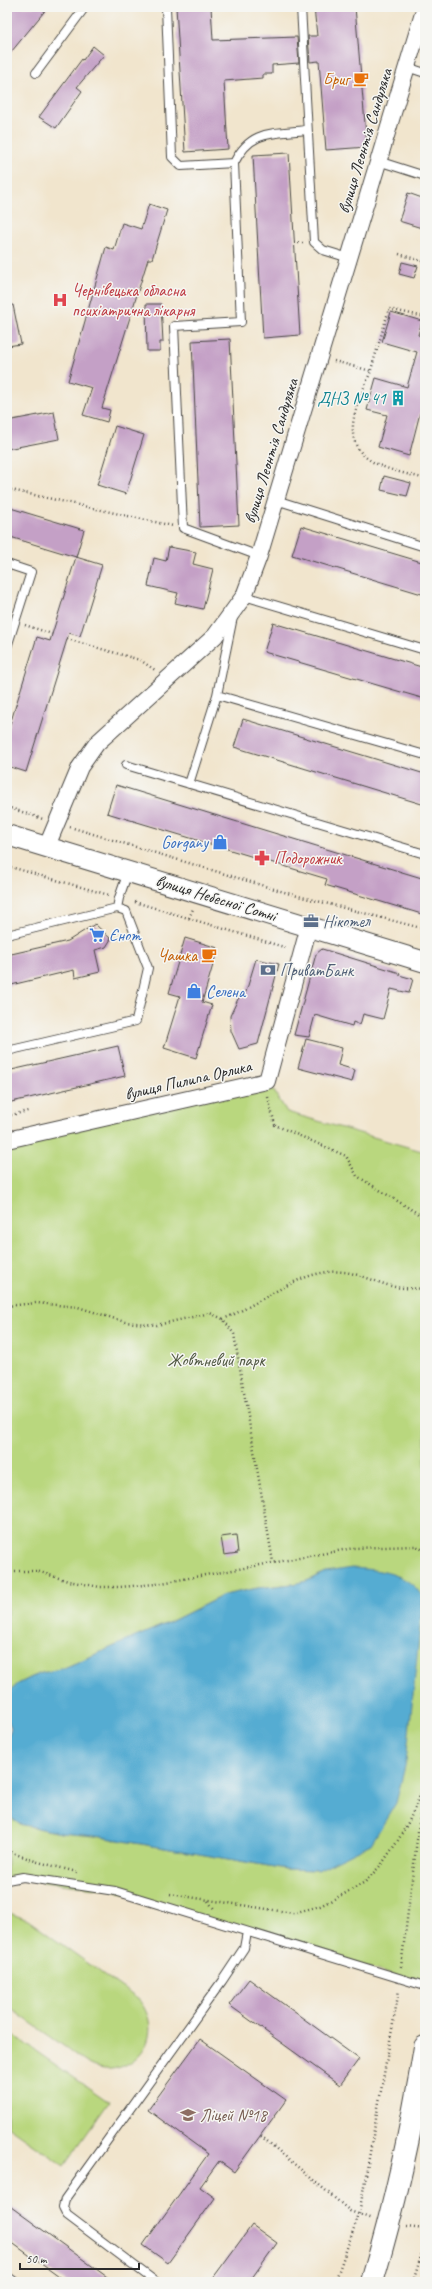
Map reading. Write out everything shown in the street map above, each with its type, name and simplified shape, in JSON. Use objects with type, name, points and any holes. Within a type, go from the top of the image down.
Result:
[{"type":"main road","points":[[372,2282],[389,2225],[411,2130],[424,2054]]},
{"type":"street","name":"вулиця Леонтія Сандуляка","points":[[47,846],[80,766],[96,743],[215,636],[244,596],[259,556],[425,7]]},
{"type":"street","name":"вулиця Небесної Сотні","points":[[7,835],[425,962]]},
{"type":"street","name":"вулиця Пилипа Орлика","points":[[7,1140],[267,1081],[309,926]]},
{"type":"lane","points":[[36,73],[85,7]]},
{"type":"lane","points":[[166,7],[172,157],[181,166],[234,163]]},
{"type":"lane","points":[[301,7],[314,242],[323,250],[349,258]]},
{"type":"lane","points":[[407,67],[425,73]]},
{"type":"lane","points":[[259,556],[183,528],[174,326],[240,322],[234,163],[241,148],[253,138],[307,130]]},
{"type":"lane","points":[[378,161],[425,176]]},
{"type":"lane","points":[[276,500],[425,547]]},
{"type":"lane","points":[[7,564],[31,572],[7,648]]},
{"type":"lane","points":[[244,596],[425,650]]},
{"type":"lane","points":[[188,784],[218,695],[234,611]]},
{"type":"lane","points":[[218,695],[425,755]]},
{"type":"lane","points":[[126,764],[188,784],[425,854]]},
{"type":"lane","points":[[117,908],[128,872]]},
{"type":"lane","points":[[7,935],[117,908],[126,911],[148,968],[136,1022],[7,1051]]},
{"type":"lane","points":[[7,1880],[23,1877],[115,1891],[425,1986]]},
{"type":"lane","points":[[156,2282],[67,2215],[64,2207],[65,2198],[222,1981],[244,1948],[248,1932]]},
{"type":"lane","points":[[7,2276],[15,2282]]},
{"type":"path","points":[[399,254],[425,262]]},
{"type":"path","points":[[425,317],[389,309],[371,371],[352,425],[356,445],[366,458],[375,464],[425,479]]},
{"type":"path","points":[[320,357],[371,371]]},
{"type":"path","points":[[7,489],[183,528]]},
{"type":"path","points":[[15,622],[52,634]]},
{"type":"path","points":[[67,639],[140,660],[166,679]]},
{"type":"path","points":[[7,807],[294,895],[425,929]]},
{"type":"path","points":[[7,866],[303,952]]},
{"type":"path","points":[[268,1097],[275,1125],[346,1156],[357,1176],[417,1213],[425,1221]]},
{"type":"path","points":[[7,1116],[28,1111]]},
{"type":"path","points":[[223,1319],[245,1310],[301,1279],[323,1272],[344,1272],[393,1286],[425,1289]]},
{"type":"path","points":[[7,1306],[36,1303],[78,1307],[126,1322],[157,1325],[210,1313],[223,1319],[234,1334],[273,1562]]},
{"type":"path","points":[[7,1571],[37,1571],[68,1581],[100,1587],[120,1587],[156,1584],[354,1548],[416,1546],[425,1551]]},
{"type":"path","points":[[335,2282],[359,2214],[400,1979],[425,1769]]},
{"type":"path","points":[[163,1893],[286,1913],[302,1912],[320,1906],[365,1882],[382,1865],[409,1821],[423,1788]]},
{"type":"path","points":[[261,2136],[350,2211],[389,2225],[425,2229]]},
{"type":"path","points":[[413,2282],[425,2244]]},
{"type":"green space","name":"Жовтневий парк","points":[[267,1080],[287,1112],[425,1152],[425,1985],[115,1890],[7,1878],[7,1814],[19,1824],[61,1833],[95,1836],[286,1869],[318,1870],[325,1572],[307,1581],[258,1588],[224,1595],[170,1622],[64,1668],[38,1674],[18,1684],[7,1694],[7,1139]]},
{"type":"green space","points":[[7,1912],[28,1920],[139,2000],[148,2015],[150,2032],[147,2043],[139,2055],[127,2064],[113,2069],[94,2067],[7,2006]]},
{"type":"green space","points":[[7,2031],[109,2102],[64,2166],[7,2126]]},
{"type":"water","points":[[353,1568],[392,1574],[410,1583],[417,1589],[423,1598],[406,1762],[396,1803],[371,1844],[318,1870],[286,1869],[95,1836],[61,1833],[19,1824],[7,1814],[7,1739],[11,1728],[7,1718],[7,1694],[18,1684],[38,1674],[64,1668],[170,1622],[224,1595],[258,1588],[307,1581],[325,1572]]},
{"type":"building","points":[[7,7],[48,7],[7,57]]},
{"type":"building","points":[[176,7],[211,7],[213,40],[297,37],[299,63],[272,65],[272,74],[263,74],[263,78],[224,81],[228,149],[185,152]]},
{"type":"building","points":[[314,7],[355,7],[367,147],[326,150],[319,61],[310,62],[308,36],[317,36]]},
{"type":"building","points":[[93,46],[104,55],[77,87],[82,91],[56,128],[39,117]]},
{"type":"building","points":[[289,153],[300,335],[263,338],[253,155]]},
{"type":"building","points":[[408,193],[425,199],[425,229],[399,221]]},
{"type":"building","points":[[149,204],[167,210],[152,259],[148,259],[102,408],[110,410],[107,422],[83,415],[92,388],[68,381],[106,247],[114,250],[122,223],[141,229]]},
{"type":"building","points":[[402,262],[418,266],[414,278],[399,274]]},
{"type":"building","points":[[146,304],[161,304],[163,342],[160,342],[160,351],[147,351]]},
{"type":"building","points":[[13,305],[21,344],[7,346],[7,306]]},
{"type":"building","name":"ДНЗ № 41","points":[[391,312],[422,321],[418,335],[425,337],[425,415],[420,413],[409,456],[378,447],[387,415],[367,410],[376,378],[407,387],[417,352],[382,342]]},
{"type":"building","points":[[230,339],[239,525],[200,527],[192,341]]},
{"type":"building","points":[[54,412],[59,439],[7,449],[7,421]]},
{"type":"building","points":[[115,426],[144,435],[126,494],[97,485]]},
{"type":"building","points":[[384,476],[411,483],[407,496],[381,490]]},
{"type":"building","points":[[7,507],[84,530],[76,557],[7,536]]},
{"type":"building","points":[[301,526],[425,563],[425,595],[292,555]]},
{"type":"building","points":[[169,547],[196,552],[193,564],[213,569],[203,609],[175,603],[178,593],[148,586],[154,558],[166,561]]},
{"type":"building","points":[[76,557],[102,565],[80,636],[69,633],[26,772],[7,766],[7,734],[37,637],[50,641]]},
{"type":"building","points":[[273,623],[425,668],[425,699],[264,652]]},
{"type":"building","points":[[243,719],[425,774],[425,805],[234,747]]},
{"type":"building","points":[[116,785],[425,879],[425,915],[325,885],[327,879],[107,813]]},
{"type":"building","points":[[95,924],[111,939],[106,947],[95,950],[100,972],[75,978],[74,970],[7,986],[7,955],[68,941]]},
{"type":"building","points":[[185,938],[218,948],[202,1002],[212,1005],[196,1058],[164,1048],[180,996],[169,993]]},
{"type":"building","points":[[322,949],[400,973],[399,975],[413,979],[409,993],[391,989],[383,1019],[363,1014],[360,1025],[353,1022],[352,1026],[315,1015],[309,1037],[294,1035],[316,954]]},
{"type":"building","points":[[256,959],[279,964],[258,1044],[239,1049],[231,1031],[230,1016],[238,999],[246,992]]},
{"type":"building","points":[[306,1039],[342,1048],[338,1065],[355,1070],[352,1082],[298,1068]]},
{"type":"building","points":[[118,1046],[125,1076],[7,1103],[7,1071]]},
{"type":"building","points":[[236,1535],[238,1553],[224,1555],[221,1537]]},
{"type":"building","points":[[249,1979],[359,2059],[340,2085],[229,2005]]},
{"type":"building","points":[[200,2039],[286,2100],[234,2172],[219,2161],[200,2187],[215,2198],[168,2263],[143,2245],[208,2154],[148,2110]]},
{"type":"building","points":[[7,2204],[114,2282],[66,2282],[7,2239]]},
{"type":"building","points":[[252,2225],[277,2243],[249,2282],[210,2282]]},
{"type":"place","name":"Бриг","points":[[361,79]]},
{"type":"place","name":"Чернівецька обласна психіатрична лікарня","points":[[60,300]]},
{"type":"place","name":"ДНЗ № 41","points":[[398,398]]},
{"type":"place","name":"Gorgany","points":[[220,842]]},
{"type":"place","name":"Подорожник","points":[[262,858]]},
{"type":"place","name":"Нікотел","points":[[311,921]]},
{"type":"place","name":"Єнот","points":[[97,935]]},
{"type":"place","name":"Чашка","points":[[209,955]]},
{"type":"place","name":"ПриватБанк","points":[[268,970]]},
{"type":"place","name":"Селена","points":[[194,991]]},
{"type":"place","name":"Ліцей №18","points":[[188,2115]]}]
